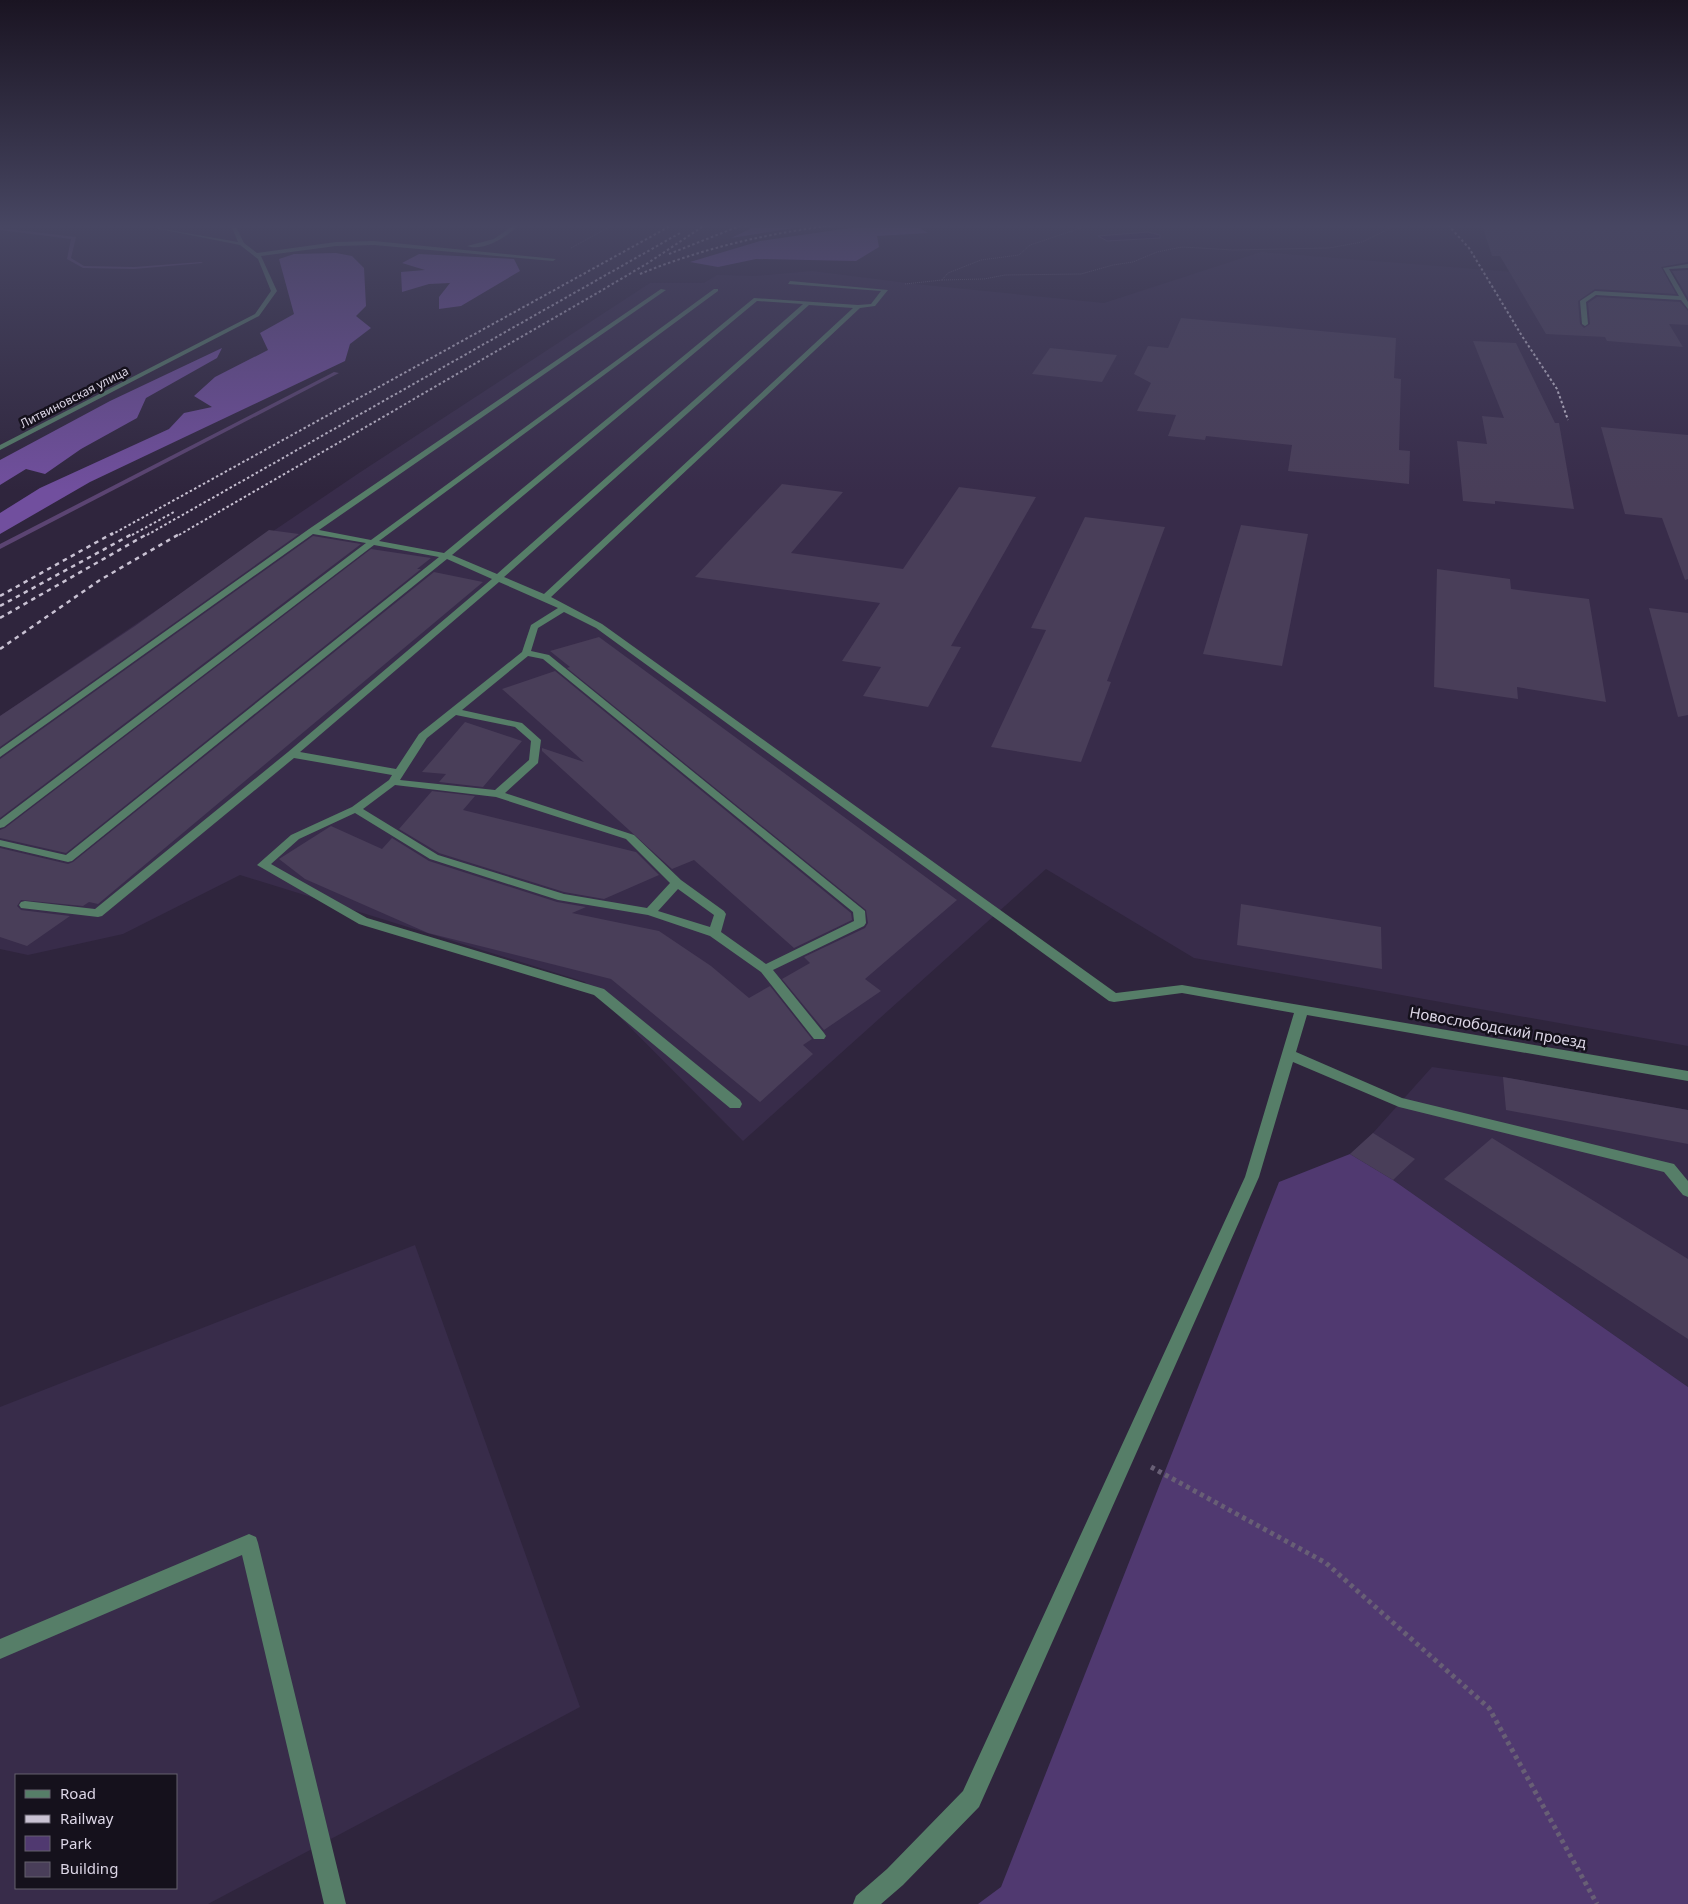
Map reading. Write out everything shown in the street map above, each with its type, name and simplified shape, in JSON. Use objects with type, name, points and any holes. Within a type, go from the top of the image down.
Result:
[{"type":"street","name":"Литвиновская улица","points":[[0,448],[258,314]]},
{"type":"street","points":[[0,754],[312,531],[628,314]]},
{"type":"street","points":[[0,825],[374,541],[683,314]]},
{"type":"street","points":[[0,843],[68,860],[446,556],[738,314]]},
{"type":"street","points":[[25,905],[98,913],[292,754],[498,578],[796,314]]},
{"type":"street","points":[[545,598],[851,314]]},
{"type":"street","points":[[1584,314],[1585,324]]},
{"type":"street","name":"Новослободский проезд","points":[[312,531],[374,541],[446,556],[545,598],[600,626],[1114,998],[1182,989],[1688,1076]]},
{"type":"street","points":[[564,608],[534,627],[526,653],[423,736],[396,778],[356,809],[294,837],[263,866],[362,921],[599,992],[735,1104]]},
{"type":"street","points":[[526,653],[546,657],[859,911],[860,923],[765,969]]},
{"type":"street","points":[[453,711],[518,725],[536,740],[534,761],[497,794]]},
{"type":"street","points":[[292,754],[396,778],[497,794],[630,838],[677,883],[720,914],[714,933]]},
{"type":"street","points":[[356,809],[434,857],[562,897],[650,912],[714,933],[765,969],[819,1036]]},
{"type":"street","points":[[650,912],[677,883]]},
{"type":"street","points":[[864,1904],[896,1876],[971,1799],[1252,1177],[1302,1010]]},
{"type":"street","points":[[1288,1054],[1399,1102],[1669,1168],[1688,1191]]},
{"type":"street","points":[[0,1649],[249,1544],[335,1904]]},
{"type":"path","points":[[1127,1454],[1326,1563],[1489,1708],[1597,1904]]},
{"type":"shaded area","points":[[294,314],[358,314],[356,316],[371,328],[350,344],[345,361],[90,482],[0,534],[0,513],[40,488],[169,429],[184,413],[212,407],[194,396],[215,377],[268,350],[260,333]]},
{"type":"shaded area","points":[[603,314],[1688,314],[1688,1046],[1194,958],[1046,869],[743,1141],[585,982],[240,875],[123,934],[28,955],[0,949],[0,716],[359,473]]},
{"type":"shaded area","points":[[222,348],[217,358],[146,398],[137,418],[81,449],[45,474],[26,469],[0,485],[0,460],[110,401]]},
{"type":"shaded area","points":[[1432,1067],[1503,1077],[1688,1110],[1688,1387],[1393,1180],[1350,1154],[1373,1133]]},
{"type":"shaded area","points":[[415,1245],[580,1707],[208,1904],[0,1904],[0,1407]]},
{"type":"green space","points":[[1350,1154],[1393,1180],[1688,1387],[1688,1904],[978,1904],[1001,1887],[1279,1182]]},
{"type":"building","points":[[1534,314],[1579,314],[1580,324],[1584,328],[1590,324],[1589,314],[1688,314],[1688,325],[1669,324],[1683,347],[1607,341],[1605,337],[1546,334]]},
{"type":"building","points":[[1181,318],[1396,338],[1394,378],[1401,379],[1399,450],[1410,451],[1409,484],[1288,471],[1292,445],[1206,436],[1205,440],[1168,436],[1176,415],[1137,411],[1151,383],[1134,374],[1148,346],[1168,348]]},
{"type":"building","points":[[1473,341],[1516,343],[1555,423],[1559,423],[1574,509],[1495,501],[1495,504],[1463,501],[1457,441],[1487,444],[1482,416],[1504,418]]},
{"type":"building","points":[[1050,348],[1117,355],[1102,382],[1032,374]]},
{"type":"building","points":[[1601,427],[1688,435],[1688,579],[1685,580],[1662,518],[1625,514]]},
{"type":"building","points":[[782,484],[843,492],[791,553],[903,569],[959,487],[1036,497],[951,646],[961,647],[928,707],[863,696],[881,667],[842,661],[880,603],[695,577]]},
{"type":"building","points":[[1085,517],[1165,527],[1107,681],[1111,682],[1081,762],[991,747],[1046,630],[1031,628]]},
{"type":"building","points":[[1241,525],[1308,534],[1282,666],[1203,654]]},
{"type":"building","points":[[269,530],[299,534],[0,747],[0,716],[135,626]]},
{"type":"building","points":[[313,536],[361,544],[0,818],[0,759]]},
{"type":"building","points":[[371,549],[431,558],[417,569],[421,569],[66,853],[0,838],[0,830]]},
{"type":"building","points":[[1437,569],[1510,579],[1511,589],[1589,599],[1606,702],[1517,687],[1518,699],[1434,687]]},
{"type":"building","points":[[434,572],[483,582],[98,904],[89,902],[83,906],[21,900],[17,906],[21,910],[70,916],[27,946],[0,937],[0,848],[68,864],[73,862]]},
{"type":"building","points":[[1649,608],[1688,613],[1688,715],[1678,717]]},
{"type":"building","points":[[599,637],[957,900],[865,979],[881,991],[824,1030],[782,979],[810,963],[804,957],[865,928],[868,923],[866,910],[567,668],[570,667],[550,651]]},
{"type":"building","points":[[555,671],[851,913],[852,920],[794,948],[694,860],[672,869],[542,751],[542,748],[584,762],[502,689]]},
{"type":"building","points":[[465,722],[522,741],[483,787],[439,782],[446,774],[422,772]]},
{"type":"building","points":[[432,791],[475,796],[463,810],[636,852],[659,875],[604,899],[564,892],[439,853],[399,829]]},
{"type":"building","points":[[331,826],[382,849],[392,838],[429,861],[557,902],[586,907],[572,913],[659,931],[711,966],[749,998],[770,986],[812,1039],[803,1045],[813,1054],[760,1102],[611,979],[428,933],[305,879],[279,859]]},
{"type":"building","points":[[1241,904],[1381,927],[1382,969],[1237,945]]},
{"type":"building","points":[[1503,1077],[1688,1110],[1688,1144],[1506,1110]]},
{"type":"building","points":[[1373,1133],[1415,1159],[1393,1180],[1350,1154]]},
{"type":"building","points":[[1492,1138],[1688,1259],[1688,1339],[1444,1179]]},
{"type":"waterway","points":[[0,547],[336,373]]},
{"type":"railway","points":[[111,535],[511,314]]},
{"type":"railway","points":[[147,535],[537,314]]},
{"type":"railway","points":[[179,535],[561,314]]},
{"type":"railway","points":[[1509,314],[1557,389],[1568,420]]},
{"type":"railway","points":[[132,535],[174,512]]},
{"type":"railway","points":[[0,596],[113,533]]},
{"type":"railway","points":[[0,606],[134,533]]},
{"type":"railway","points":[[0,618],[149,533]]},
{"type":"railway","points":[[0,649],[100,580],[181,533]]}]
